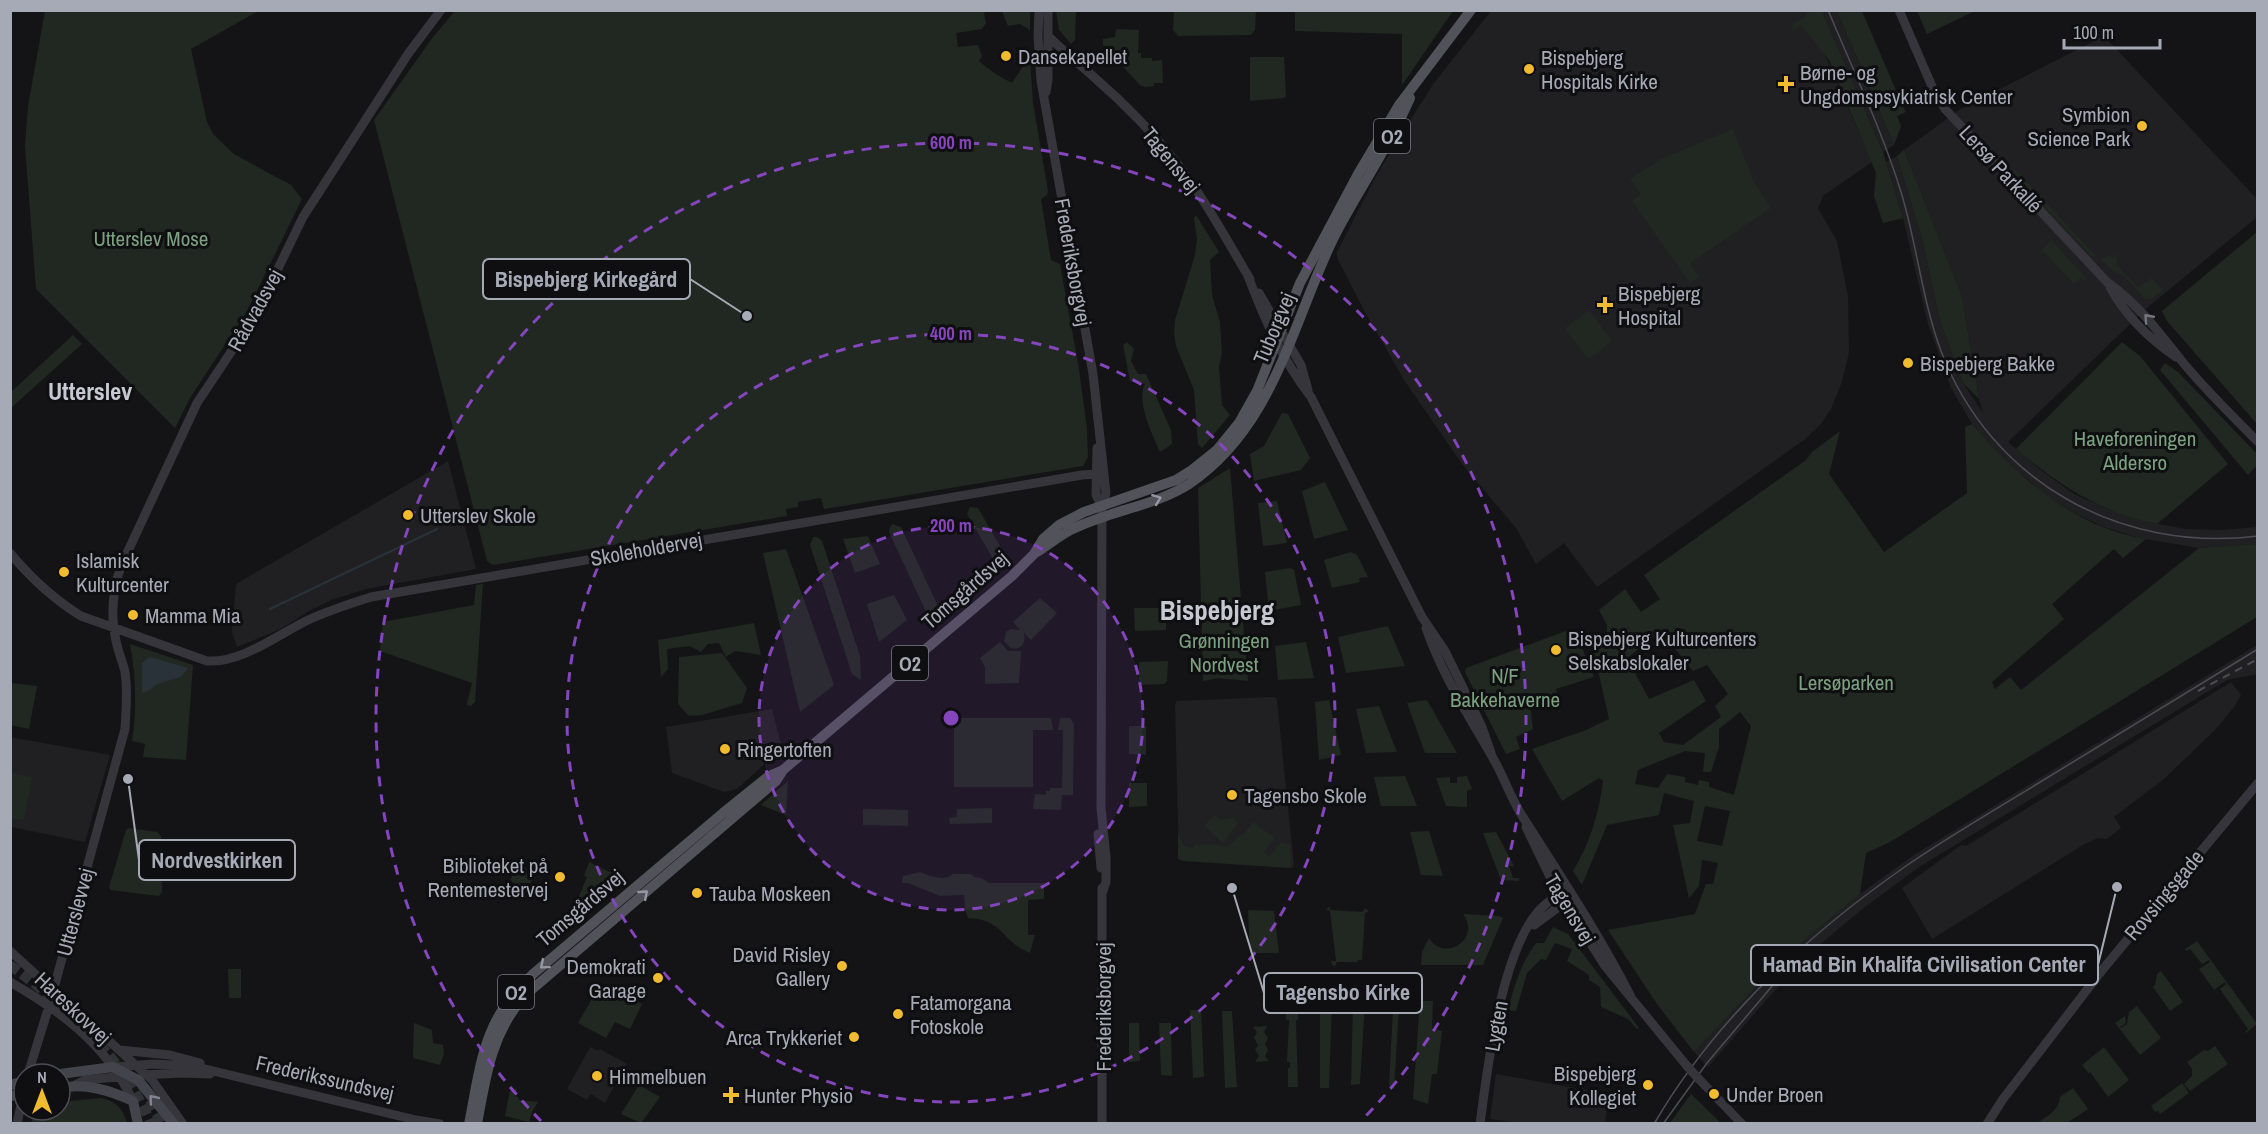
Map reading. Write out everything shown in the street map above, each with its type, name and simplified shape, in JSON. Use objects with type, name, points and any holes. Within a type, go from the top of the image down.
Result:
[{"type":"main road","name":"Tuborgvej","points":[[1102,512],[1161,497],[1188,484],[1216,463],[1234,444],[1265,398],[1284,357],[1283,338],[1314,257],[1379,138],[1400,105],[1471,10]]},
{"type":"main road","name":"Tuborgvej","points":[[1102,512],[1176,480],[1192,470],[1217,450],[1248,408],[1332,243],[1396,129],[1415,87]]},
{"type":"main road","name":"Tomsgårdsvej","points":[[469,1124],[477,1081],[490,1035],[502,1010],[533,974],[723,813],[769,776],[783,770],[995,591],[1034,554],[1102,512]]},
{"type":"main road","name":"Tomsgårdsvej","points":[[477,1124],[497,1038],[509,1014],[523,997],[776,781],[783,770]]},
{"type":"main road","points":[[72,1072],[113,1066],[129,1072],[174,1124]]},
{"type":"main road","name":"Frederikssundsvej","points":[[73,1086],[103,1089],[133,1101]]},
{"type":"main road","points":[[133,1101],[138,1124]]},
{"type":"street","name":"Rådvadsvej","points":[[121,749],[125,729],[126,685],[112,610],[114,591],[121,566],[197,404],[255,316],[303,217],[408,54],[441,10]]},
{"type":"street","name":"Lersø Parkallé","points":[[1899,10],[1934,91],[1945,109],[2107,282],[2130,316],[2158,344],[2181,360],[2258,442]]},
{"type":"street","points":[[1042,11],[1041,36],[1048,52]]},
{"type":"street","name":"Frederiksborgvej","points":[[1042,11],[1048,36],[1048,80],[1045,97]]},
{"type":"street","name":"Frederiksborgvej","points":[[1042,11],[1038,49],[1093,375],[1106,493],[1102,512],[1101,808],[1098,818],[1098,846],[1103,891],[1102,1124]]},
{"type":"street","name":"Tagensvej","points":[[1048,36],[1073,61],[1119,100],[1175,161],[1226,233],[1248,276],[1262,312],[1301,365],[1311,398]]},
{"type":"street","name":"Tagensvej","points":[[1048,52],[1073,61]]},
{"type":"street","name":"Tagensvej","points":[[1284,357],[1290,370],[1311,398],[1422,617],[1446,654],[1521,813],[1613,961],[1631,997]]},
{"type":"street","name":"Frederiksborgvej","points":[[1098,428],[1096,495],[1102,512]]},
{"type":"street","name":"Skoleholdervej","points":[[114,629],[207,660],[218,661],[240,654],[322,614],[371,597],[1096,474]]},
{"type":"street","points":[[10,554],[65,606],[81,616],[114,629]]},
{"type":"street","name":"Utterslevvej","points":[[32,1062],[121,749]]},
{"type":"street","name":"Rovsingsgade","points":[[1987,1124],[2103,969],[2258,783]]},
{"type":"street","name":"Tagensvej","points":[[1521,813],[1531,840],[1562,900],[1605,966],[1673,1049],[1742,1124]]},
{"type":"street","name":"Lygten","points":[[1480,1124],[1501,996],[1514,956],[1526,933],[1571,894]]},
{"type":"street","name":"Hareskovvej","points":[[10,951],[118,1050],[129,1072]]},
{"type":"street","name":"Hareskovvej","points":[[10,982],[49,1006],[83,1032],[113,1066]]},
{"type":"street","points":[[118,1050],[180,1057],[224,1074]]},
{"type":"street","name":"Frederikssundsvej","points":[[73,1086],[85,1080],[129,1072],[193,1066],[420,1122],[440,1124]]},
{"type":"street","points":[[129,1072],[133,1101]]},
{"type":"street","name":"Frederikssundsvej","points":[[129,1072],[146,1075],[224,1074]]},
{"type":"street","points":[[146,1075],[161,1091],[183,1124]]},
{"type":"shaded area","name":"Bispebjerg Hospital","points":[[1491,11],[1806,11],[1872,162],[1823,196],[1818,208],[1837,241],[1848,296],[1849,353],[1842,382],[1831,409],[1820,425],[1804,440],[1597,587],[1564,543],[1536,564],[1516,528],[1462,464],[1404,380],[1337,258],[1337,252],[1395,144],[1434,83]]},
{"type":"shaded area","points":[[1822,11],[1837,11],[1894,145],[1883,152]]},
{"type":"shaded area","points":[[2104,36],[2257,199],[2257,217],[2147,308],[2008,442],[2074,494],[2110,510],[2147,522],[2186,529],[2222,530],[2257,527],[2257,544],[2199,548],[2139,538],[2104,527],[2072,512],[2039,491],[2000,456],[1972,424],[1951,388],[1928,324],[1903,218],[1886,162],[1897,156],[1922,239],[1940,321],[1963,383],[1983,413],[1962,296],[1904,150],[1961,109]]},
{"type":"shaded area","name":"Utterslev Skole","points":[[448,461],[476,569],[366,589],[331,600],[281,629],[237,647],[232,632],[236,584]]},
{"type":"shaded area","points":[[2257,645],[2257,674],[2227,680],[1919,867],[1818,946],[1767,999],[1708,1067],[1694,1052],[1786,955],[1860,894],[1914,855]]},
{"type":"shaded area","points":[[150,657],[188,668],[181,677],[157,684],[142,693],[142,663]]},
{"type":"shaded area","points":[[2231,682],[2241,695],[2234,707],[2215,730],[2164,779],[2114,817],[2121,828],[2107,839],[2098,838],[2083,845],[1932,939],[1902,888],[1961,845],[1966,846]]},
{"type":"shaded area","name":"Tagensbo Skole","points":[[1275,697],[1294,866],[1292,868],[1179,860],[1175,704],[1177,701]]},
{"type":"shaded area","name":"Ringertoften","points":[[772,709],[782,748],[737,789],[724,792],[672,773],[666,727]]},
{"type":"shaded area","points":[[10,737],[110,755],[85,842],[11,827]]},
{"type":"shaded area","name":"Himmelbuen","points":[[590,1047],[598,1051],[600,1049],[627,1064],[605,1103],[591,1094],[587,1100],[567,1089]]},
{"type":"shaded area","points":[[1496,1074],[1609,1094],[1605,1123],[1520,1123],[1490,1119]]},
{"type":"green space","points":[[1295,10],[1453,11],[1402,85],[1402,34],[1295,31]]},
{"type":"green space","name":"Utterslev Mose","points":[[45,11],[258,11],[191,49],[207,122],[213,134],[234,154],[291,185],[302,199],[247,311],[190,398],[175,428],[36,289],[25,146],[28,106]]},
{"type":"green space","points":[[455,11],[987,11],[984,13],[986,23],[982,29],[956,33],[958,47],[978,45],[982,56],[979,61],[1012,83],[1030,58],[1033,103],[1048,191],[1047,195],[1041,199],[1051,260],[1060,264],[1087,429],[1088,457],[1083,466],[824,509],[821,498],[798,502],[798,507],[786,509],[787,516],[493,565],[487,561],[374,120],[433,37]]},
{"type":"green space","points":[[1002,11],[1030,11],[1030,30],[1020,24],[1008,26]]},
{"type":"green space","points":[[1056,11],[1076,11],[1075,40],[1071,44],[1059,30]]},
{"type":"green space","points":[[1174,11],[1256,11],[1255,30],[1251,35],[1178,36],[1173,30]]},
{"type":"green space","points":[[1806,11],[1822,11],[1883,152],[1903,218],[1883,223],[1874,196],[1876,173],[1829,60],[1801,25],[1793,31],[1792,25],[1807,15]]},
{"type":"green space","points":[[1837,11],[1862,11],[1906,112],[1897,116],[1901,126],[1894,145]]},
{"type":"green space","points":[[1917,11],[1975,11],[1927,34]]},
{"type":"green space","points":[[1116,29],[1139,30],[1138,53],[1141,53],[1141,58],[1152,58],[1152,61],[1162,60],[1163,83],[1154,83],[1154,86],[1145,87],[1140,85],[1103,45],[1103,39],[1115,37]]},
{"type":"green space","points":[[1250,57],[1284,57],[1286,96],[1284,98],[1250,101]]},
{"type":"green space","points":[[1733,129],[1754,182],[1771,208],[1690,263],[1699,277],[1690,283],[1632,201],[1641,194],[1630,179],[1661,159]]},
{"type":"green space","points":[[1904,150],[1962,296],[1979,399],[1963,383],[1940,321],[1922,239],[1897,156]]},
{"type":"green space","points":[[2015,170],[2096,256],[2093,257],[2013,173]]},
{"type":"green space","points":[[1196,215],[1219,252],[1210,260],[1212,295],[1220,322],[1222,353],[1219,367],[1222,405],[1230,415],[1202,448],[1198,444],[1194,390],[1176,346],[1174,333],[1175,320],[1195,255],[1197,239],[1194,218]]},
{"type":"green space","points":[[2257,232],[2257,424],[2167,321],[2162,311]]},
{"type":"green space","points":[[2051,240],[2086,278],[2084,280],[2081,277],[2074,284],[2043,251],[2039,254]]},
{"type":"green space","points":[[2122,250],[2116,257],[2117,266],[2138,287],[2152,278],[2163,290],[2151,299],[2145,299],[2124,276],[2113,271],[2101,259],[2110,255],[2113,258]]},
{"type":"green space","points":[[1589,310],[1611,342],[1587,358],[1565,328]]},
{"type":"green space","points":[[73,335],[82,344],[11,408],[11,392]]},
{"type":"green space","points":[[1127,342],[1134,349],[1131,361],[1138,374],[1146,374],[1171,430],[1172,444],[1160,452],[1149,427],[1142,399],[1145,384],[1130,381],[1123,345]]},
{"type":"green space","name":"Haveforeningen Aldersro","points":[[2122,342],[2140,356],[2228,464],[2157,524],[2118,513],[2082,496],[2049,475],[2016,449]]},
{"type":"green space","points":[[2165,363],[2178,372],[2257,454],[2257,465],[2248,475],[2160,370]]},
{"type":"green space","points":[[1282,413],[1288,414],[1310,458],[1301,470],[1254,481],[1250,454],[1264,446]]},
{"type":"green space","name":"Lersøparken","points":[[1972,424],[2028,481],[2071,511],[2119,533],[2146,539],[2123,558],[2114,549],[2052,604],[2064,619],[1992,682],[1995,689],[2010,677],[2021,690],[2199,548],[2257,544],[2257,617],[1890,842],[1866,853],[1860,894],[1786,955],[1694,1052],[1657,1004],[1608,930],[1695,914],[1706,884],[1713,884],[1718,863],[1702,860],[1699,886],[1689,898],[1673,825],[1690,823],[1694,801],[1664,793],[1659,815],[1607,825],[1582,885],[1573,871],[1593,828],[1603,781],[1599,778],[1562,801],[1532,749],[1586,730],[1609,719],[1597,666],[1589,644],[1607,633],[1607,625],[1599,610],[1625,589],[1641,612],[1660,599],[1644,575],[1806,460],[1812,452],[1840,431],[1829,474],[1884,552],[1967,493],[1965,427]],"holes":[[[1661,631],[1693,671],[1707,665],[1728,694],[1715,706],[1721,717],[1683,745],[1664,742],[1659,733],[1706,701],[1694,680],[1649,699],[1627,658]],[[1740,712],[1751,726],[1734,795],[1709,787],[1709,782],[1699,780],[1698,785],[1685,782],[1685,777],[1667,774],[1658,788],[1635,784],[1638,770],[1685,751],[1705,753],[1703,772],[1711,772],[1719,747],[1719,729]],[[1705,806],[1730,811],[1722,846],[1697,841]]]},
{"type":"green space","name":"Grønningen Nordvest","points":[[1230,468],[1248,681],[1218,678],[1203,681],[1198,488]]},
{"type":"green space","points":[[1325,482],[1348,530],[1314,539],[1302,491]]},
{"type":"green space","points":[[1277,501],[1287,543],[1263,546],[1258,503]]},
{"type":"green space","points":[[970,507],[978,508],[1003,551],[1001,560],[993,559],[967,514]]},
{"type":"green space","points":[[892,524],[901,527],[938,606],[935,617],[926,612],[890,534]]},
{"type":"green space","points":[[868,536],[880,564],[855,573],[843,539]]},
{"type":"green space","points":[[813,537],[822,541],[860,656],[861,680],[852,674],[810,545]]},
{"type":"green space","points":[[786,549],[834,685],[800,712],[763,553]]},
{"type":"green space","points":[[1351,552],[1357,555],[1368,577],[1359,578],[1360,582],[1332,588],[1324,560]]},
{"type":"green space","points":[[1290,568],[1294,570],[1301,605],[1269,611],[1265,572]]},
{"type":"green space","points":[[483,584],[475,702],[471,706],[467,703],[472,683],[380,651],[383,622],[474,605],[476,585]]},
{"type":"green space","points":[[894,595],[907,620],[879,642],[867,604]]},
{"type":"green space","points":[[1040,598],[1057,613],[1031,640],[1024,633],[1022,645],[1010,648],[1004,641],[1006,632],[1011,629],[1020,630],[1013,622]]},
{"type":"green space","points":[[1134,608],[1166,608],[1166,630],[1135,631]]},
{"type":"green space","points":[[754,623],[761,655],[735,651],[726,657],[719,643],[708,644],[701,652],[690,646],[667,649],[668,669],[661,677],[658,640]]},
{"type":"green space","points":[[1388,626],[1405,666],[1346,673],[1338,637]]},
{"type":"green space","name":"N/F Bakkehaverne","points":[[1571,629],[1575,631],[1594,677],[1556,689],[1557,693],[1530,703],[1533,729],[1516,737],[1520,749],[1506,754],[1465,672],[1466,668]]},
{"type":"green space","points":[[1000,642],[1008,651],[1021,651],[1019,683],[985,684],[985,667],[980,658]]},
{"type":"green space","points":[[1306,642],[1314,678],[1278,680],[1275,646]]},
{"type":"green space","points":[[130,644],[193,665],[186,760],[143,757],[145,744],[132,741],[135,692]]},
{"type":"green space","points":[[722,653],[747,688],[742,703],[702,715],[689,716],[678,704],[679,657]]},
{"type":"green space","points":[[1168,661],[1167,681],[1164,684],[1139,685],[1139,662]]},
{"type":"green space","points":[[11,683],[37,686],[29,729],[11,725]]},
{"type":"green space","points":[[1329,700],[1341,755],[1319,760],[1315,702]]},
{"type":"green space","points":[[1427,700],[1457,753],[1425,753],[1407,703]]},
{"type":"green space","points":[[1379,706],[1397,752],[1366,753],[1356,709]]},
{"type":"green space","points":[[959,718],[1051,718],[1053,730],[1033,730],[1033,787],[954,787],[954,725],[959,723]]},
{"type":"green space","points":[[1060,718],[1070,718],[1074,724],[1073,795],[1062,795],[1061,810],[1033,809],[1035,794],[1046,795],[1046,791],[1050,791],[1050,788],[1062,788],[1063,730],[1058,730]]},
{"type":"green space","points":[[1129,726],[1146,726],[1146,755],[1129,754]]},
{"type":"green space","points":[[11,773],[32,777],[24,820],[11,818]]},
{"type":"green space","points":[[1405,776],[1417,806],[1381,806],[1374,777]]},
{"type":"green space","points":[[1467,776],[1472,789],[1467,791],[1467,807],[1446,806],[1436,778],[1450,777],[1450,783],[1457,783],[1457,777]]},
{"type":"green space","points":[[788,781],[786,815],[761,805]]},
{"type":"green space","points":[[1129,783],[1147,783],[1147,806],[1129,807]]},
{"type":"green space","points":[[992,808],[992,823],[950,824],[949,818],[957,817],[957,809]]},
{"type":"green space","points":[[863,809],[908,810],[908,826],[863,825]]},
{"type":"green space","points":[[1215,815],[1221,820],[1233,818],[1238,823],[1223,843],[1204,826]]},
{"type":"green space","points":[[1253,822],[1275,838],[1264,852],[1269,857],[1281,842],[1290,845],[1291,868],[1183,861],[1178,858],[1178,833],[1183,845],[1192,849],[1196,845],[1210,844],[1228,847],[1240,835],[1242,836]]},
{"type":"green space","points":[[129,828],[157,832],[161,836],[162,892],[159,896],[111,890],[109,887],[126,830]]},
{"type":"green space","points":[[1429,831],[1443,876],[1421,875],[1410,832]]},
{"type":"green space","points":[[1496,832],[1514,866],[1509,866],[1513,878],[1519,878],[1519,881],[1501,880],[1483,833]]},
{"type":"green space","points":[[519,859],[524,862],[522,867],[532,871],[531,876],[533,877],[528,890],[510,881]]},
{"type":"green space","points":[[589,862],[612,873],[621,884],[587,913],[574,908],[587,877],[584,876]]},
{"type":"green space","points":[[920,872],[941,878],[953,874],[971,874],[989,883],[1044,883],[1044,899],[1028,900],[1028,935],[1035,935],[1030,953],[1013,943],[989,923],[968,918],[964,895],[940,896],[908,883],[902,883],[903,876]]},
{"type":"green space","points":[[1330,906],[1330,910],[1363,912],[1365,908],[1369,911],[1365,913],[1362,960],[1337,962],[1335,966],[1332,965],[1331,961],[1336,961],[1330,911],[1326,909]]},
{"type":"green space","points":[[1248,910],[1274,911],[1279,953],[1250,953]]},
{"type":"green space","points":[[1463,914],[1503,918],[1483,965],[1421,965],[1422,952],[1429,938],[1443,948],[1459,945],[1465,939],[1468,923]]},
{"type":"green space","points":[[1553,927],[1568,934],[1639,1028],[1637,1029],[1628,1019],[1601,1007],[1600,987],[1589,980],[1589,975],[1567,961],[1572,949],[1555,943],[1546,960],[1541,959],[1527,973],[1516,1011],[1508,1010],[1526,959],[1536,943],[1544,943]]},
{"type":"green space","points":[[2197,941],[2257,1024],[2246,1033],[2248,1029],[2220,989],[2226,984],[2225,982],[2214,990],[2199,969],[2210,962],[2209,960],[2202,964],[2190,949],[2186,951],[2185,949]]},
{"type":"green space","points":[[228,969],[241,969],[241,998],[229,998]]},
{"type":"green space","points":[[2161,971],[2183,1002],[2170,1011],[2153,987],[2157,974]]},
{"type":"green space","points":[[606,986],[642,1004],[630,1029],[615,1022],[606,1038],[578,1023],[599,987]]},
{"type":"green space","points":[[1320,1000],[1332,1002],[1329,1088],[1320,1088]]},
{"type":"green space","points":[[1420,1001],[1433,1001],[1432,1029],[1442,1031],[1437,1074],[1432,1074],[1428,1104],[1413,1099]]},
{"type":"green space","points":[[1353,1002],[1365,1002],[1360,1084],[1351,1085]]},
{"type":"green space","points":[[2137,1006],[2161,1038],[2140,1055],[2115,1023],[2125,1016],[2126,1023],[2120,1027],[2127,1024],[2129,1012]]},
{"type":"green space","points":[[1286,1007],[1298,1007],[1298,1020],[1296,1020],[1298,1087],[1288,1087],[1289,1020],[1286,1020]]},
{"type":"green space","points":[[1393,1008],[1399,1008],[1394,1089],[1389,1086]]},
{"type":"green space","points":[[1190,1010],[1201,1010],[1204,1077],[1193,1078]]},
{"type":"green space","points":[[1222,1011],[1232,1011],[1237,1087],[1225,1088]]},
{"type":"green space","points":[[414,1023],[432,1030],[433,1043],[443,1045],[444,1054],[440,1065],[413,1058]]},
{"type":"green space","points":[[1129,1023],[1139,1023],[1140,1061],[1129,1062]]},
{"type":"green space","points":[[1159,1023],[1171,1023],[1172,1076],[1161,1075]]},
{"type":"green space","points":[[1267,1026],[1264,1032],[1268,1038],[1265,1044],[1268,1050],[1265,1056],[1269,1061],[1255,1062],[1259,1056],[1255,1050],[1258,1045],[1254,1038],[1257,1032],[1253,1027]]},
{"type":"green space","points":[[2215,1046],[2228,1064],[2190,1091],[2184,1084],[2192,1076],[2192,1069],[2187,1062],[2204,1050],[2208,1051]]},
{"type":"green space","points":[[2104,1047],[2129,1080],[2108,1097],[2082,1065]]},
{"type":"green space","points":[[2182,1083],[2189,1093],[2160,1114],[2158,1111],[2155,1112],[2151,1106]]},
{"type":"green space","points":[[639,1085],[660,1097],[641,1123],[621,1114]]},
{"type":"green space","points":[[517,1088],[514,1096],[519,1100],[538,1102],[529,1122],[505,1116],[510,1091]]},
{"type":"green space","points":[[2073,1088],[2088,1109],[2067,1123],[2037,1123],[2058,1106],[2060,1097]]},
{"type":"green space","points":[[1691,1094],[1719,1121],[1718,1123],[1670,1123]]},
{"type":"green space","points":[[101,1098],[111,1101],[118,1106],[127,1123],[31,1123],[72,1122],[72,1101]]},
{"type":"waterway","points":[[270,609],[437,529]]},
{"type":"tunnel","points":[[10,965],[72,1016],[109,1055],[139,1099],[151,1124]]},
{"type":"tunnel","points":[[150,1100],[162,1124]]},
{"type":"tram line","points":[[1828,10],[1876,123],[1901,192],[1934,332],[1941,351],[1963,397],[1992,438],[2027,472],[2066,499],[2110,519],[2157,533],[2207,538],[2258,536]]},
{"type":"tram line","points":[[1654,1124],[1678,1086],[1734,1014],[1799,950],[1833,921],[1938,845],[2258,649]]},
{"type":"tram line","points":[[1663,1124],[1707,1063],[1773,985]]},
{"type":"railway","points":[[2198,691],[2258,659]]},
{"type":"place","name":"Dansekapellet","points":[[1006,56]]},
{"type":"place","name":"Bispebjerg Hospitals Kirke","points":[[1529,69]]},
{"type":"place","name":"Børne- og Ungdomspsykiatrisk Center","points":[[1786,84]]},
{"type":"place","name":"Symbion Science Park","points":[[2142,126]]},
{"type":"place","name":"Bispebjerg Hospital","points":[[1605,305]]},
{"type":"place","name":"Bispebjerg Kirkegård","points":[[747,316]]},
{"type":"place","name":"Bispebjerg Bakke","points":[[1908,363]]},
{"type":"place","name":"Utterslev Skole","points":[[408,515]]},
{"type":"place","name":"Islamisk Kulturcenter","points":[[64,572]]},
{"type":"place","name":"Mamma Mia","points":[[133,615]]},
{"type":"place","name":"Bispebjerg Kulturcenters Selskabslokaler","points":[[1556,650]]},
{"type":"place","name":"Ringertoften","points":[[725,749]]},
{"type":"place","name":"Nordvestkirken","points":[[128,779]]},
{"type":"place","name":"Tagensbo Skole","points":[[1232,795]]},
{"type":"place","name":"Biblioteket på Rentemestervej","points":[[560,877]]},
{"type":"place","name":"Hamad Bin Khalifa Civilisation Center","points":[[2117,887]]},
{"type":"place","name":"Tagensbo Kirke","points":[[1232,888]]},
{"type":"place","name":"Tauba Moskeen","points":[[697,893]]},
{"type":"place","name":"David Risley Gallery","points":[[842,966]]},
{"type":"place","name":"Demokrati Garage","points":[[658,978]]},
{"type":"place","name":"Fatamorgana Fotoskole","points":[[898,1014]]},
{"type":"place","name":"Arca Trykkeriet","points":[[854,1037]]},
{"type":"place","name":"Himmelbuen","points":[[597,1076]]},
{"type":"place","name":"Bispebjerg Kollegiet","points":[[1648,1085]]},
{"type":"place","name":"Under Broen","points":[[1714,1094]]},
{"type":"place","name":"Hunter Physio","points":[[731,1095]]},
{"type":"district","name":"Utterslev","points":[[90,391]]},
{"type":"district","name":"Bispebjerg","points":[[1217,610]]}]
